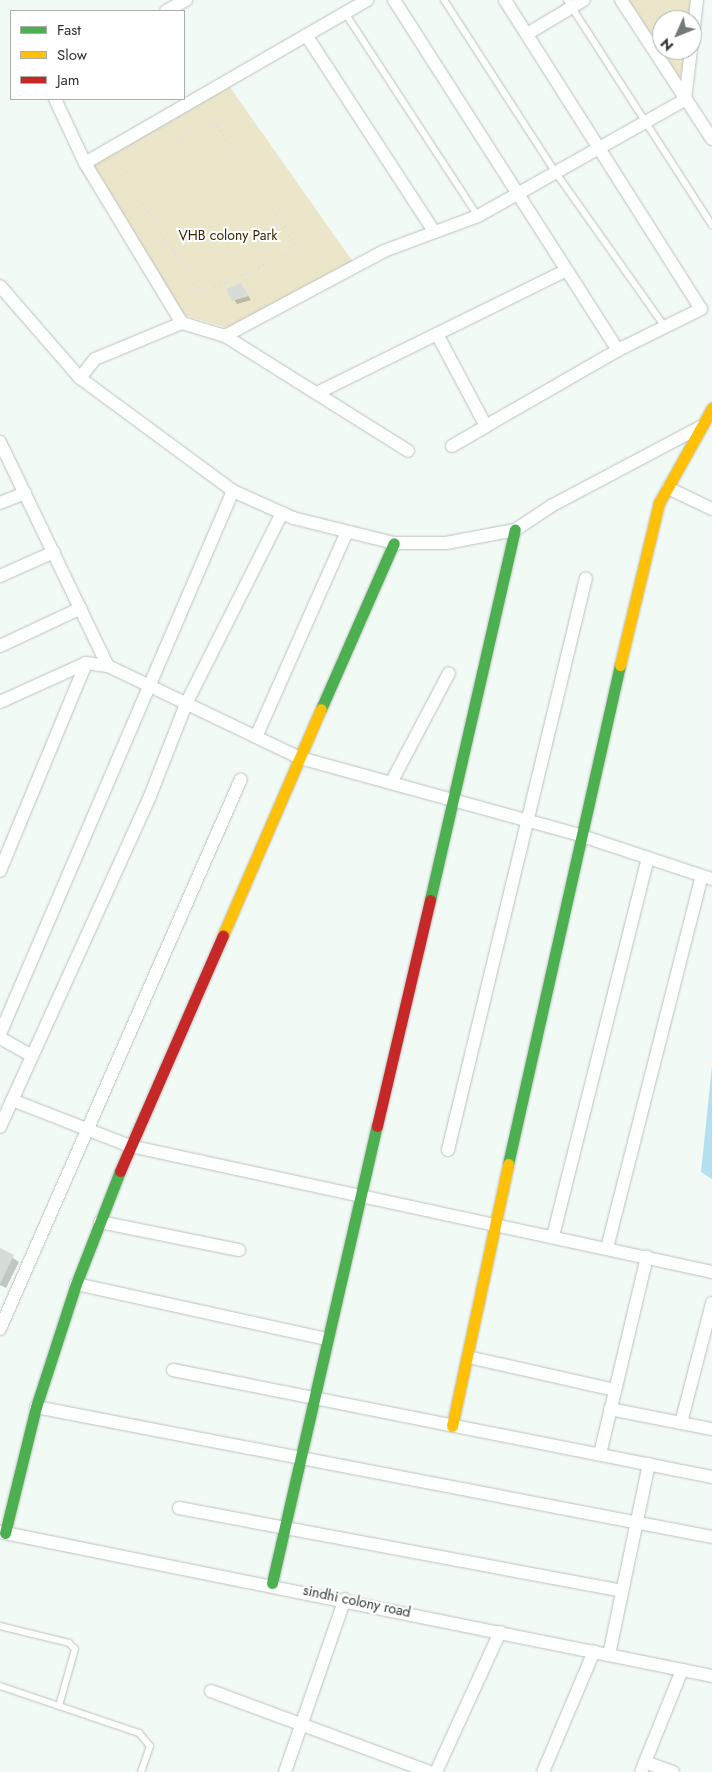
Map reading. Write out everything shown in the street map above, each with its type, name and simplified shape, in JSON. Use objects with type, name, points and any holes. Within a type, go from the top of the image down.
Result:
[{"type":"street","points":[[168,10],[186,0]]},
{"type":"street","points":[[85,163],[367,0]]},
{"type":"street","points":[[394,0],[618,350]]},
{"type":"street","points":[[452,446],[618,350],[701,309],[505,0]]},
{"type":"street","points":[[527,34],[569,4],[584,0]]},
{"type":"street","points":[[621,0],[685,100],[712,138]]},
{"type":"street","points":[[306,35],[434,231]]},
{"type":"street","points":[[685,100],[690,60]]},
{"type":"street","points":[[55,100],[85,163],[182,323]]},
{"type":"street","points":[[225,336],[264,319],[384,252],[434,231],[478,216],[647,124],[685,100]]},
{"type":"street","points":[[319,392],[567,270]]},
{"type":"street","points":[[0,286],[80,378],[233,491],[282,513],[347,532],[394,543],[446,543],[515,530],[551,506],[702,426]]},
{"type":"street","points":[[80,378],[95,359],[182,323],[225,336],[319,392],[408,451]]},
{"type":"street","points":[[437,334],[486,426]]},
{"type":"street","points":[[452,1426],[468,1357],[493,1223],[579,836],[659,503],[712,408]]},
{"type":"street","points":[[0,442],[108,666]]},
{"type":"street","points":[[668,488],[712,509]]},
{"type":"street","points":[[32,1056],[0,1036],[146,685],[233,491]]},
{"type":"street","points":[[0,503],[25,493]]},
{"type":"street","points":[[0,1126],[150,796],[186,704],[282,513]]},
{"type":"street","points":[[272,1583],[515,530]]},
{"type":"street","points":[[256,738],[347,532]]},
{"type":"street","points":[[3,1532],[36,1407],[76,1284],[130,1146],[394,543]]},
{"type":"street","points":[[0,576],[54,552]]},
{"type":"street","points":[[448,1150],[530,822],[586,578]]},
{"type":"street","points":[[0,646],[81,608]]},
{"type":"street","points":[[0,871],[86,663]]},
{"type":"street","points":[[0,702],[86,663],[108,666],[300,758],[579,836],[707,877],[607,1248]]},
{"type":"street","points":[[391,783],[449,674]]},
{"type":"street","points":[[0,1329],[241,779]]},
{"type":"street","points":[[553,1236],[648,858]]},
{"type":"street","points":[[12,1100],[130,1146],[360,1198],[493,1223],[712,1272]]},
{"type":"street","points":[[100,1222],[239,1250]]},
{"type":"street","points":[[600,1454],[647,1257]]},
{"type":"street","points":[[76,1284],[327,1339]]},
{"type":"street","points":[[681,1423],[712,1303]]},
{"type":"street","points":[[468,1357],[614,1390]]},
{"type":"street","points":[[173,1370],[313,1401],[600,1454],[712,1477]]},
{"type":"street","points":[[36,1407],[712,1537]]},
{"type":"street","points":[[610,1409],[712,1429]]},
{"type":"street","points":[[609,1655],[649,1464]]},
{"type":"street","points":[[179,1508],[284,1531],[622,1591]]},
{"type":"street","name":"sindhi colony road","points":[[3,1532],[272,1583],[712,1676]]},
{"type":"street","points":[[285,1772],[345,1599]]},
{"type":"street","points":[[436,1772],[500,1632]]},
{"type":"street","points":[[542,1772],[594,1652]]},
{"type":"street","points":[[673,1772],[643,1767],[682,1670]]},
{"type":"street","points":[[211,1691],[303,1722],[430,1772]]},
{"type":"lane","points":[[444,0],[556,173],[665,327]]},
{"type":"lane","points":[[569,4],[712,225]]},
{"type":"lane","points":[[345,13],[478,216]]},
{"type":"lane","points":[[0,1626],[69,1643],[75,1649],[59,1706]]},
{"type":"lane","points":[[0,1686],[139,1733],[150,1746],[141,1772]]},
{"type":"path","points":[[213,120],[298,248],[245,274],[201,293],[122,174],[213,120]]},
{"type":"path","points":[[245,274],[264,319]]},
{"type":"green space","points":[[626,0],[692,0],[691,10],[652,10],[652,41]]},
{"type":"green space","points":[[664,60],[684,60],[679,84]]},
{"type":"green space","name":"VHB colony Park","points":[[227,83],[353,262],[238,331],[176,313],[81,170]]},
{"type":"water","points":[[712,1066],[712,1179],[701,1172]]},
{"type":"building","points":[[241,283],[249,296],[232,301],[226,289]]},
{"type":"building","points":[[0,1248],[14,1255],[0,1284]]},
{"type":"traffic: fast","points":[[430,900],[515,530]]},
{"type":"traffic: fast","points":[[321,709],[394,543]]},
{"type":"traffic: fast","points":[[508,1164],[620,665]]},
{"type":"traffic: fast","points":[[272,1583],[377,1126]]},
{"type":"traffic: fast","points":[[5,1533],[36,1407],[76,1284],[120,1171]]},
{"type":"traffic: slow","points":[[620,665],[659,503],[712,408]]},
{"type":"traffic: slow","points":[[223,935],[321,709]]},
{"type":"traffic: slow","points":[[452,1426],[508,1164]]},
{"type":"traffic: jam","points":[[377,1126],[430,900]]},
{"type":"traffic: jam","points":[[120,1171],[223,935]]}]
